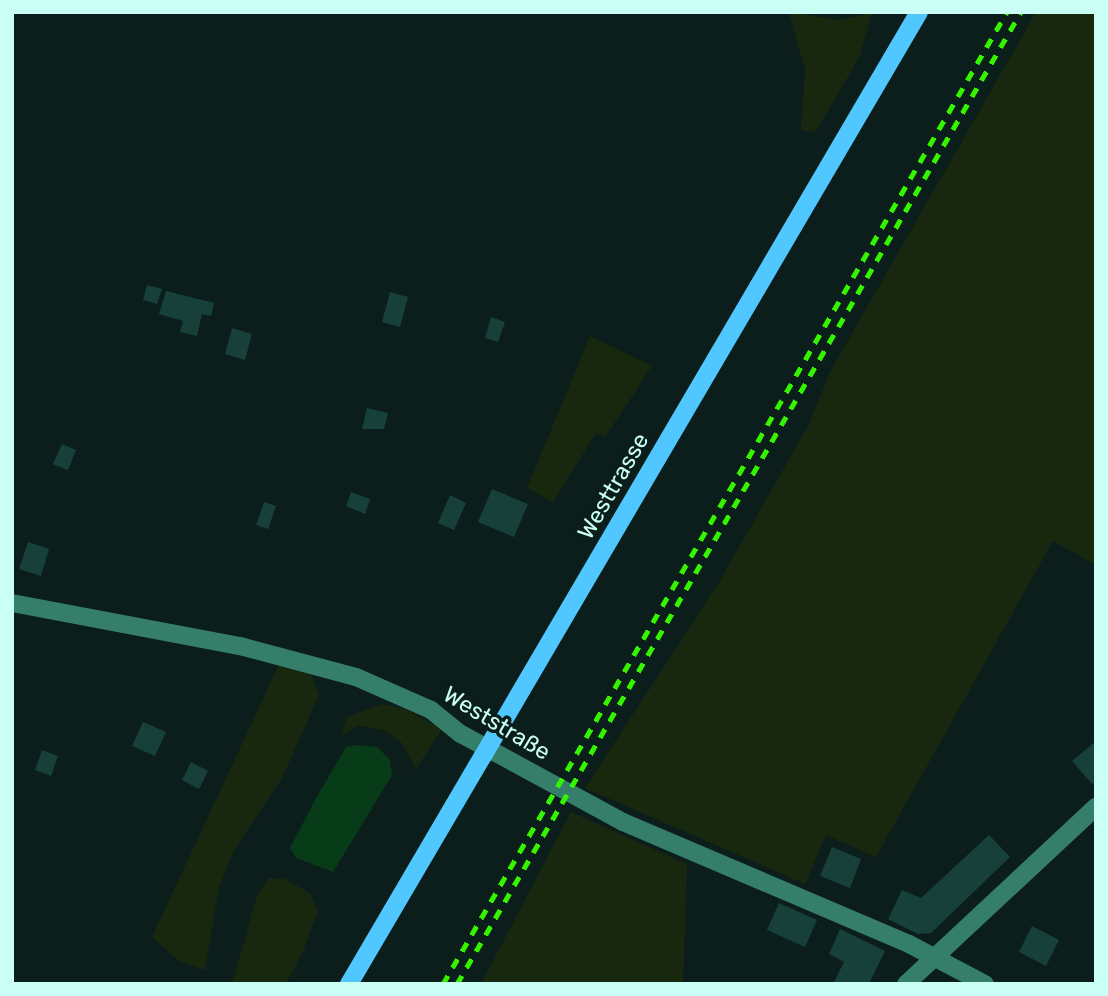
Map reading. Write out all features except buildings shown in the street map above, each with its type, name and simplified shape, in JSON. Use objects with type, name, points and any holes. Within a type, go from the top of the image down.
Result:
[{"type":"main road","name":"Westtrasse","points":[[349,984],[919,12]]},
{"type":"street","name":"Weststraße","points":[[12,603],[240,646],[356,677],[431,710],[461,734],[623,822],[933,956],[985,984]]},
{"type":"street","points":[[906,984],[1096,807]]},
{"type":"shaded area","points":[[789,12],[839,20],[872,13],[859,58],[815,132],[801,130],[805,69]]},
{"type":"shaded area","points":[[1036,12],[1096,12],[1096,565],[1053,541],[876,857],[826,835],[805,884],[585,788],[721,579],[809,424],[831,370]]},
{"type":"shaded area","points":[[590,336],[652,366],[605,437],[596,433],[553,502],[527,488]]},
{"type":"shaded area","points":[[281,660],[310,673],[319,695],[282,778],[235,849],[219,887],[205,970],[180,962],[152,937]]},
{"type":"shaded area","points":[[382,704],[405,709],[442,729],[416,769],[402,743],[386,731],[358,725],[341,736],[347,717]]},
{"type":"shaded area","points":[[346,747],[377,747],[390,760],[392,775],[333,872],[296,858],[290,848]]},
{"type":"shaded area","points":[[571,812],[687,864],[683,984],[481,984]]},
{"type":"shaded area","points":[[269,878],[284,879],[310,893],[318,911],[304,949],[286,984],[232,984],[257,896]]},
{"type":"railway","points":[[443,984],[1007,12]]},
{"type":"railway","points":[[457,984],[1021,12]]}]
